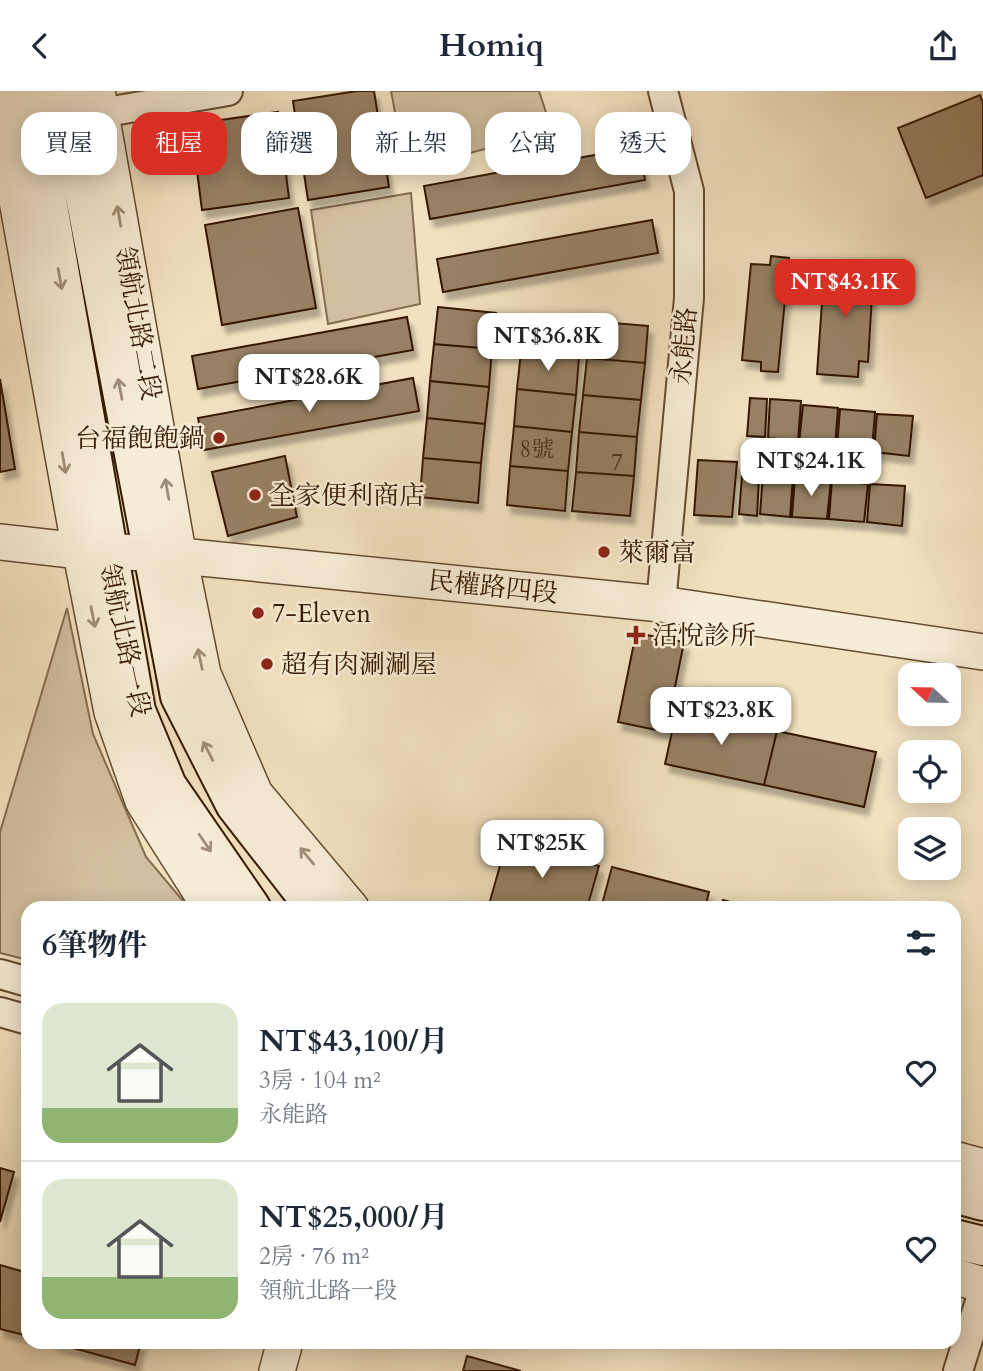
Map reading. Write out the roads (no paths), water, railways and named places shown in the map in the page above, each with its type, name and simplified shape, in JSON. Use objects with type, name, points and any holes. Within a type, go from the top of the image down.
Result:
[{"type":"main road","points":[[28,91],[93,551]]},
{"type":"main road","name":"領航北路二段","points":[[65,91],[165,554]]},
{"type":"main road","name":"領航北路一段","points":[[93,551],[136,711],[167,786],[246,901]]},
{"type":"main road","name":"領航北路一段","points":[[165,554],[180,696],[235,804],[311,901]]},
{"type":"main road","points":[[961,1241],[983,1246]]},
{"type":"street","points":[[99,102],[228,91]]},
{"type":"street","name":"永能路","points":[[661,604],[689,298],[689,191],[663,91]]},
{"type":"street","name":"領航北路二段","points":[[99,102],[165,554]]},
{"type":"street","points":[[0,106],[93,551]]},
{"type":"street","name":"民權路四段","points":[[0,542],[93,551],[165,554],[661,604],[983,652]]},
{"type":"street","name":"領航北路一段","points":[[93,551],[112,712],[143,801],[207,901]]},
{"type":"street","points":[[165,554],[203,674],[254,794],[345,901]]},
{"type":"street","points":[[0,974],[21,980]]},
{"type":"street","points":[[0,1012],[21,1018]]},
{"type":"street","points":[[961,1169],[978,1194]]},
{"type":"street","points":[[961,1278],[983,1285]]},
{"type":"street","points":[[958,1371],[983,1292]]},
{"type":"street","points":[[277,1371],[283,1349]]},
{"type":"place","name":"台福飽飽鍋","points":[[219,438]]},
{"type":"place","name":"全家便利商店","points":[[255,495]]},
{"type":"place","name":"萊爾富","points":[[604,552]]},
{"type":"place","name":"7-Eleven","points":[[258,613]]},
{"type":"place","name":"活悅診所","points":[[636,635]]},
{"type":"place","name":"超有肉涮涮屋","points":[[267,664]]}]
